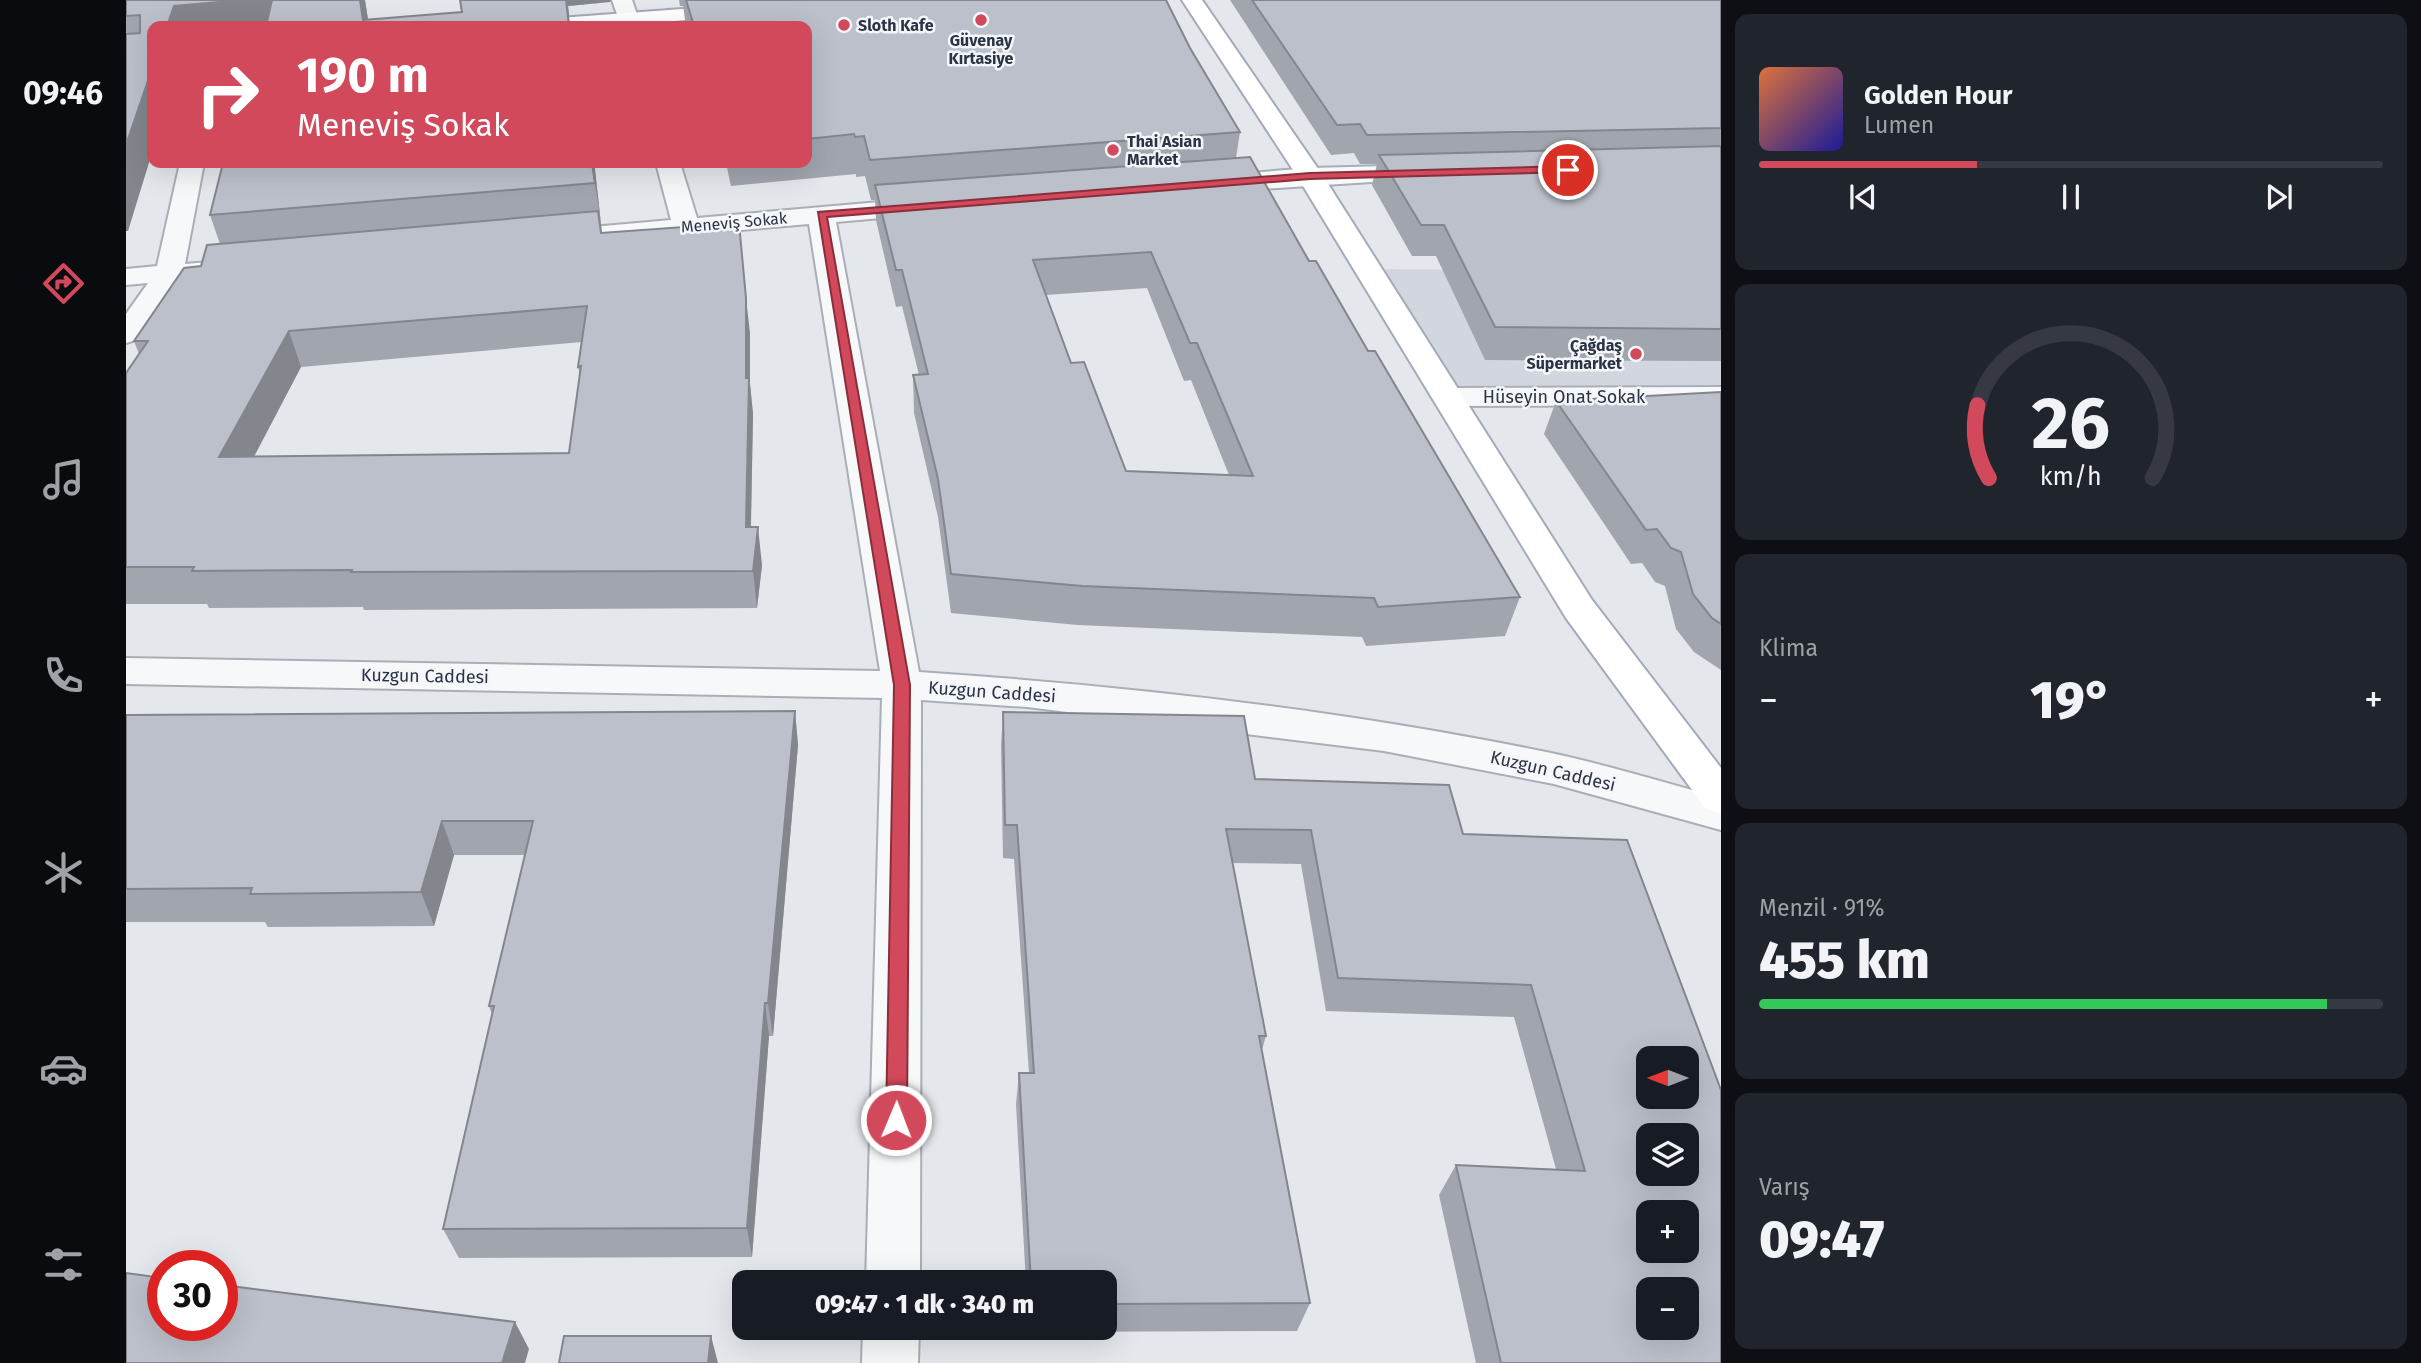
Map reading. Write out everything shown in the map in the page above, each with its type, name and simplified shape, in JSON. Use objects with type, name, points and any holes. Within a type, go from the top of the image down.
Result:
[{"type":"main road","points":[[1192,0],[1310,176],[1579,609],[1721,798]]},
{"type":"main road","points":[[575,21],[627,15],[757,10]]},
{"type":"street","points":[[126,334],[170,274],[191,168]]},
{"type":"street","points":[[669,168],[686,226]]},
{"type":"street","points":[[1184,186],[1310,176],[1444,173]]},
{"type":"street","name":"Meneviş Sokak","points":[[564,237],[947,204]]},
{"type":"street","points":[[821,214],[902,685],[893,1270]]},
{"type":"street","points":[[126,277],[251,267]]},
{"type":"street","name":"Hüseyin Onat Sokak","points":[[1449,397],[1721,396]]},
{"type":"street","name":"Kuzgun Caddesi","points":[[126,671],[902,685],[1027,693],[1384,736],[1554,769],[1721,814]]},
{"type":"street","points":[[890,1363],[891,1340]]},
{"type":"shaded area","points":[[1368,269],[1721,272],[1721,396],[1449,397]]},
{"type":"building","points":[[126,0],[242,0],[174,6],[169,21],[147,21],[147,84],[126,145],[126,34],[140,33],[140,15],[126,16]]},
{"type":"building","points":[[272,0],[360,0],[363,20],[462,12],[460,0],[566,0],[568,21],[267,21]]},
{"type":"building","points":[[686,0],[1166,0],[1190,48],[1240,132],[870,160],[864,136],[855,137],[854,134],[812,138],[812,21],[692,21]]},
{"type":"building","points":[[1252,0],[1721,0],[1721,128],[1367,135],[1360,124],[1337,125]]},
{"type":"building","points":[[1721,146],[1721,329],[1495,327],[1444,225],[1421,225],[1379,155]]},
{"type":"building","points":[[1250,157],[1309,261],[1316,261],[1368,351],[1375,351],[1520,597],[1378,607],[1374,598],[1082,586],[951,574],[938,479],[913,375],[928,374],[902,270],[896,270],[875,185]],"holes":[[[1151,252],[1190,343],[1197,343],[1253,476],[1126,471],[1084,362],[1071,363],[1033,260]]]},
{"type":"building","points":[[222,168],[593,168],[595,183],[210,215]]},
{"type":"building","points":[[598,211],[601,233],[739,223],[746,298],[746,378],[749,378],[746,527],[758,527],[753,571],[192,571],[194,567],[126,567],[126,373],[148,341],[134,341],[184,268],[201,266],[207,245]],"holes":[[[587,306],[578,367],[581,366],[569,453],[219,457],[289,331]]]},
{"type":"building","points":[[1721,392],[1721,624],[1712,618],[1693,594],[1681,552],[1671,548],[1657,529],[1646,530],[1556,401]]},
{"type":"building","points":[[795,711],[768,1003],[765,1003],[747,1228],[443,1229],[494,1006],[489,1006],[533,821],[442,821],[421,892],[250,894],[252,888],[126,889],[126,715]]},
{"type":"building","points":[[1003,712],[1244,716],[1255,779],[1449,785],[1463,834],[1627,840],[1721,1090],[1721,1363],[1501,1363],[1456,1165],[1585,1171],[1531,985],[1338,978],[1311,830],[1226,829],[1266,1036],[1259,1036],[1310,1303],[1117,1304],[1117,1270],[1030,1270],[1019,1073],[1034,1073],[1017,825],[1005,825]]},
{"type":"building","points":[[126,1273],[147,1276],[147,1341],[238,1341],[238,1287],[515,1322],[502,1363],[126,1363]]},
{"type":"building","points":[[564,1336],[711,1336],[708,1363],[559,1363]]},
{"type":"place","name":"Güvenay Kırtasiye","points":[[981,20]]},
{"type":"place","name":"Sloth Kafe","points":[[844,25]]},
{"type":"place","name":"Thai Asian Market","points":[[1113,150]]},
{"type":"place","name":"Çağdaş Süpermarket","points":[[1636,354]]},
{"type":"route","points":[[896,1120],[902,685],[821,214],[1310,176],[1568,170]]}]
